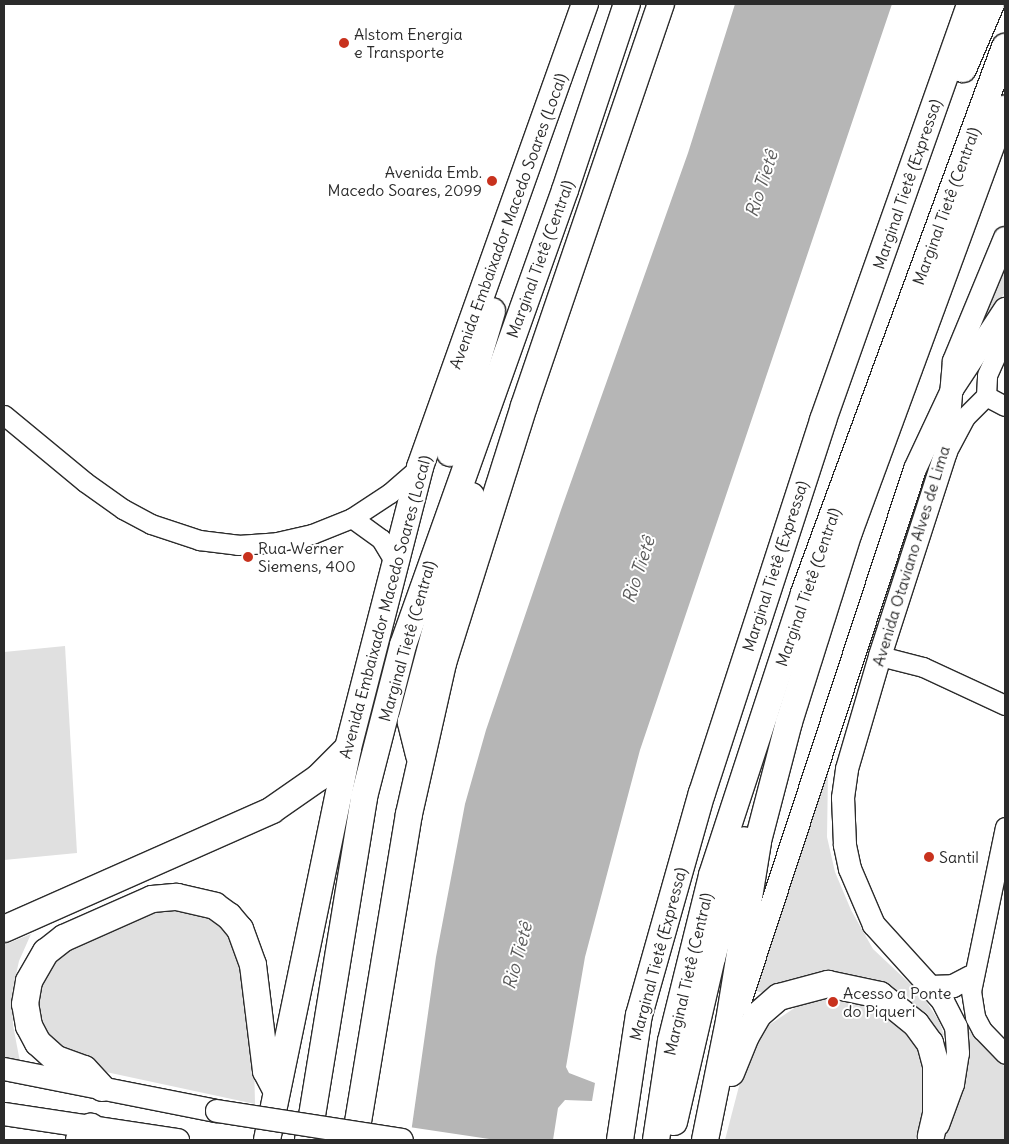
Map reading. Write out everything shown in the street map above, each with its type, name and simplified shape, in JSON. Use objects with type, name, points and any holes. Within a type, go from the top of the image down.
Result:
[{"type":"highway","name":"Avenida Embaixador Macedo Soares (Local)","points":[[267,1140],[348,748],[394,561],[420,467],[586,4]]},
{"type":"highway","name":"Marginal Tietê (Central)","points":[[308,1140],[364,797],[403,645],[448,509],[564,190],[627,4]]},
{"type":"highway","points":[[355,1140],[397,878],[420,761],[443,663],[476,552],[661,4]]},
{"type":"highway","name":"Marginal Tietê (Expressa)","points":[[620,1140],[639,1015],[702,793],[770,578],[970,4]]},
{"type":"highway","points":[[925,134],[956,85],[991,4]]},
{"type":"highway","name":"Marginal Tietê (Central)","points":[[656,1140],[671,1041],[712,874],[804,593],[1005,47]]},
{"type":"highway","name":"Avenida Otaviano Alves de Lima","points":[[705,1135],[729,1021],[758,841],[789,722],[849,532],[1005,109]]},
{"type":"highway","points":[[420,761],[410,722],[420,679],[462,523],[562,223],[564,190]]},
{"type":"highway","points":[[403,645],[409,598],[426,531],[501,280],[515,200]]},
{"type":"highway","points":[[670,1140],[730,886],[768,757],[789,722]]},
{"type":"highway","points":[[4,929],[272,810],[318,778],[348,748]]},
{"type":"highway","points":[[102,1088],[84,1069],[56,1060],[38,1043],[29,1026],[25,1004],[29,981],[46,952],[64,938],[152,899],[177,898],[215,906],[229,916],[240,929],[253,965],[266,1071],[276,1090]]},
{"type":"highway","points":[[705,1135],[720,1114],[734,1062],[758,1016],[779,997],[828,984],[880,995],[916,1024],[930,1043],[936,1065],[936,1114],[930,1138]]},
{"type":"main road","points":[[953,388],[954,361],[1005,238]]},
{"type":"main road","points":[[953,388],[1005,308]]},
{"type":"main road","name":"Avenida Otaviano Alves de Lima","points":[[930,1138],[945,1112],[958,1053],[956,1028],[951,1013],[930,986],[874,925],[858,892],[845,845],[842,798],[847,770],[880,656],[946,452],[953,388]]},
{"type":"main road","name":"Avenida Otaviano Alves de Lima","points":[[729,1021],[742,1002],[915,470],[953,388]]},
{"type":"main road","points":[[864,622],[879,623],[888,631]]},
{"type":"main road","points":[[930,986],[953,986],[972,977]]},
{"type":"main road","points":[[4,1069],[217,1111],[402,1140]]},
{"type":"main road","points":[[4,1114],[85,1133],[178,1140]]},
{"type":"street","points":[[946,452],[966,417],[986,396],[987,375],[1005,335]]},
{"type":"street","points":[[986,396],[1005,406]]},
{"type":"street","points":[[4,414],[85,482],[124,509],[151,524],[200,540],[238,545],[277,542],[312,534],[352,518],[390,493],[420,467]]},
{"type":"street","points":[[352,518],[381,539],[394,561]]},
{"type":"street","points":[[880,656],[924,667],[1005,705]]},
{"type":"street","points":[[1005,827],[972,977],[975,1017],[982,1030],[1005,1054]]},
{"type":"shaded area","points":[[1005,250],[1005,292],[976,341]]},
{"type":"shaded area","points":[[65,646],[77,853],[4,860],[4,652]]},
{"type":"shaded area","points":[[824,772],[828,773],[827,837],[835,872],[851,910],[873,949],[922,995],[939,1021],[944,1035],[941,1036],[906,995],[871,978],[834,974],[801,977],[767,994],[753,990]]},
{"type":"shaded area","points":[[161,901],[217,913],[252,977],[255,1104],[106,1072],[80,1063],[44,1031],[35,1009],[38,983],[50,958]]},
{"type":"shaded area","points":[[31,934],[19,961],[12,993],[13,1025],[20,1062],[4,1058],[4,945]]},
{"type":"shaded area","points":[[833,996],[887,1010],[916,1045],[924,1068],[926,1103],[915,1140],[725,1140],[744,1067],[763,1029],[802,1003]]},
{"type":"shaded area","points":[[966,1032],[971,1032],[1005,1067],[1005,1140],[943,1140]]},
{"type":"water","name":"Rio Tietê","points":[[735,4],[892,4],[640,750],[585,957],[566,1067],[569,1073],[595,1083],[592,1101],[565,1100],[558,1108],[553,1140],[410,1140],[436,957],[465,804],[486,730],[561,510],[688,153]]},
{"type":"pier","points":[[409,1127],[496,1140],[407,1140]]},
{"type":"place","name":"Alstom Energia e Transporte","points":[[344,43]]},
{"type":"place","name":"Avenida Emb. Macedo Soares, 2099","points":[[492,181]]},
{"type":"place","name":"Rua Werner Siemens, 400","points":[[248,557]]},
{"type":"place","name":"Santil","points":[[929,857]]},
{"type":"place","name":"Acesso a Ponte do Piqueri","points":[[833,1002]]}]
